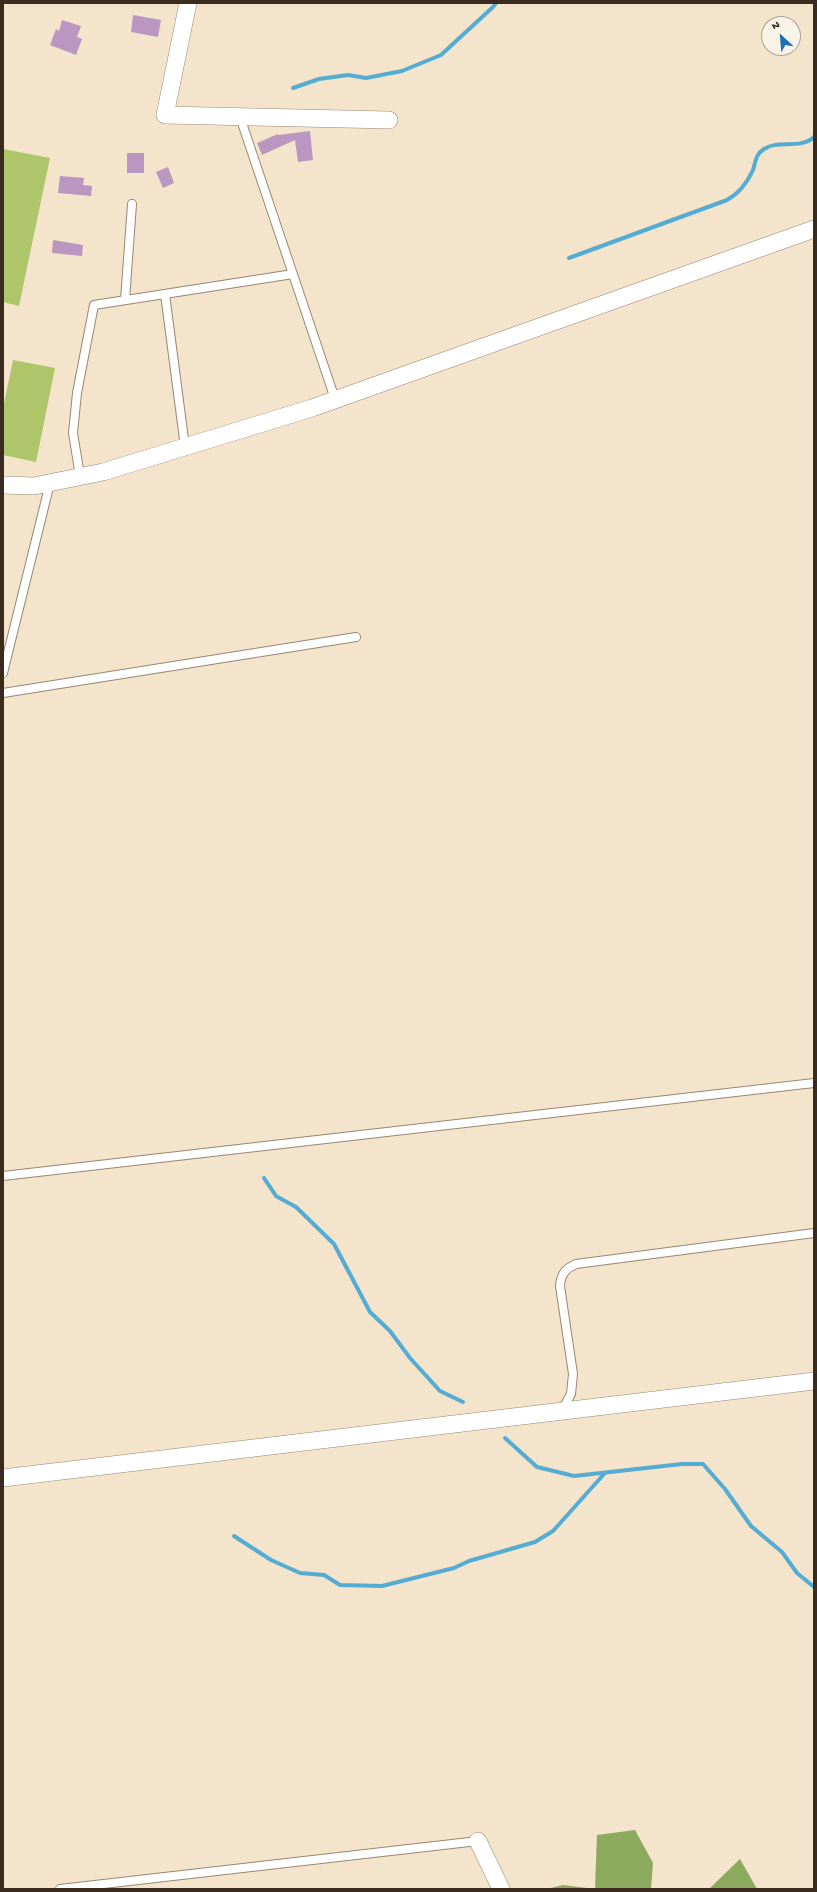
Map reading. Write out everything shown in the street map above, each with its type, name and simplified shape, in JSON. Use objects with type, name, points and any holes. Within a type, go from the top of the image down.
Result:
[{"type":"street","points":[[188,3],[165,115],[389,120]]},
{"type":"street","points":[[3,485],[34,486],[103,472],[185,447],[335,399],[814,229]]},
{"type":"street","points":[[3,1478],[814,1381]]},
{"type":"street","points":[[478,1841],[501,1889]]},
{"type":"lane","points":[[240,117],[335,399]]},
{"type":"lane","points":[[125,300],[132,204]]},
{"type":"lane","points":[[80,476],[73,433],[77,393],[94,305],[293,274]]},
{"type":"lane","points":[[165,294],[185,447]]},
{"type":"lane","points":[[3,673],[50,483]]},
{"type":"lane","points":[[3,693],[356,637]]},
{"type":"lane","points":[[3,1176],[814,1083]]},
{"type":"lane","points":[[559,1412],[566,1404],[572,1388],[572,1374],[560,1286],[560,1278],[566,1270],[576,1264],[814,1233]]},
{"type":"lane","points":[[60,1889],[478,1841]]},
{"type":"green space","points":[[3,149],[50,158],[19,306],[3,302]]},
{"type":"green space","points":[[13,360],[55,368],[36,462],[3,455],[3,409]]},
{"type":"green space","points":[[635,1830],[653,1863],[651,1889],[595,1889],[597,1835]]},
{"type":"green space","points":[[740,1859],[757,1889],[709,1889]]},
{"type":"green space","points":[[563,1885],[595,1889],[547,1889]]},
{"type":"building","points":[[133,15],[161,20],[158,37],[131,32]]},
{"type":"building","points":[[62,20],[81,26],[77,37],[82,39],[76,55],[50,45],[56,29],[59,31]]},
{"type":"building","points":[[310,131],[313,160],[298,162],[295,140],[262,155],[257,143],[278,134]]},
{"type":"building","points":[[127,153],[144,153],[144,173],[127,173]]},
{"type":"building","points":[[168,167],[174,183],[163,188],[156,172]]},
{"type":"building","points":[[60,176],[84,178],[83,185],[92,186],[91,196],[58,193]]},
{"type":"building","points":[[53,240],[83,245],[82,256],[52,253]]},
{"type":"waterway","points":[[293,88],[319,79],[348,75],[366,78],[402,71],[441,55],[496,3]]},
{"type":"waterway","points":[[569,258],[727,200],[736,194],[746,183],[753,170],[757,156],[761,151],[770,146],[802,143],[814,137]]},
{"type":"waterway","points":[[264,1178],[276,1196],[296,1207],[334,1244],[370,1312],[390,1331],[410,1358],[440,1391],[463,1402]]},
{"type":"waterway","points":[[505,1438],[537,1467],[574,1476],[682,1464],[703,1464],[725,1489],[751,1526],[782,1552],[797,1573],[814,1587]]},
{"type":"waterway","points":[[234,1536],[271,1560],[300,1573],[324,1575],[340,1585],[382,1586],[454,1568],[469,1561],[535,1542],[553,1531],[605,1473]]}]
